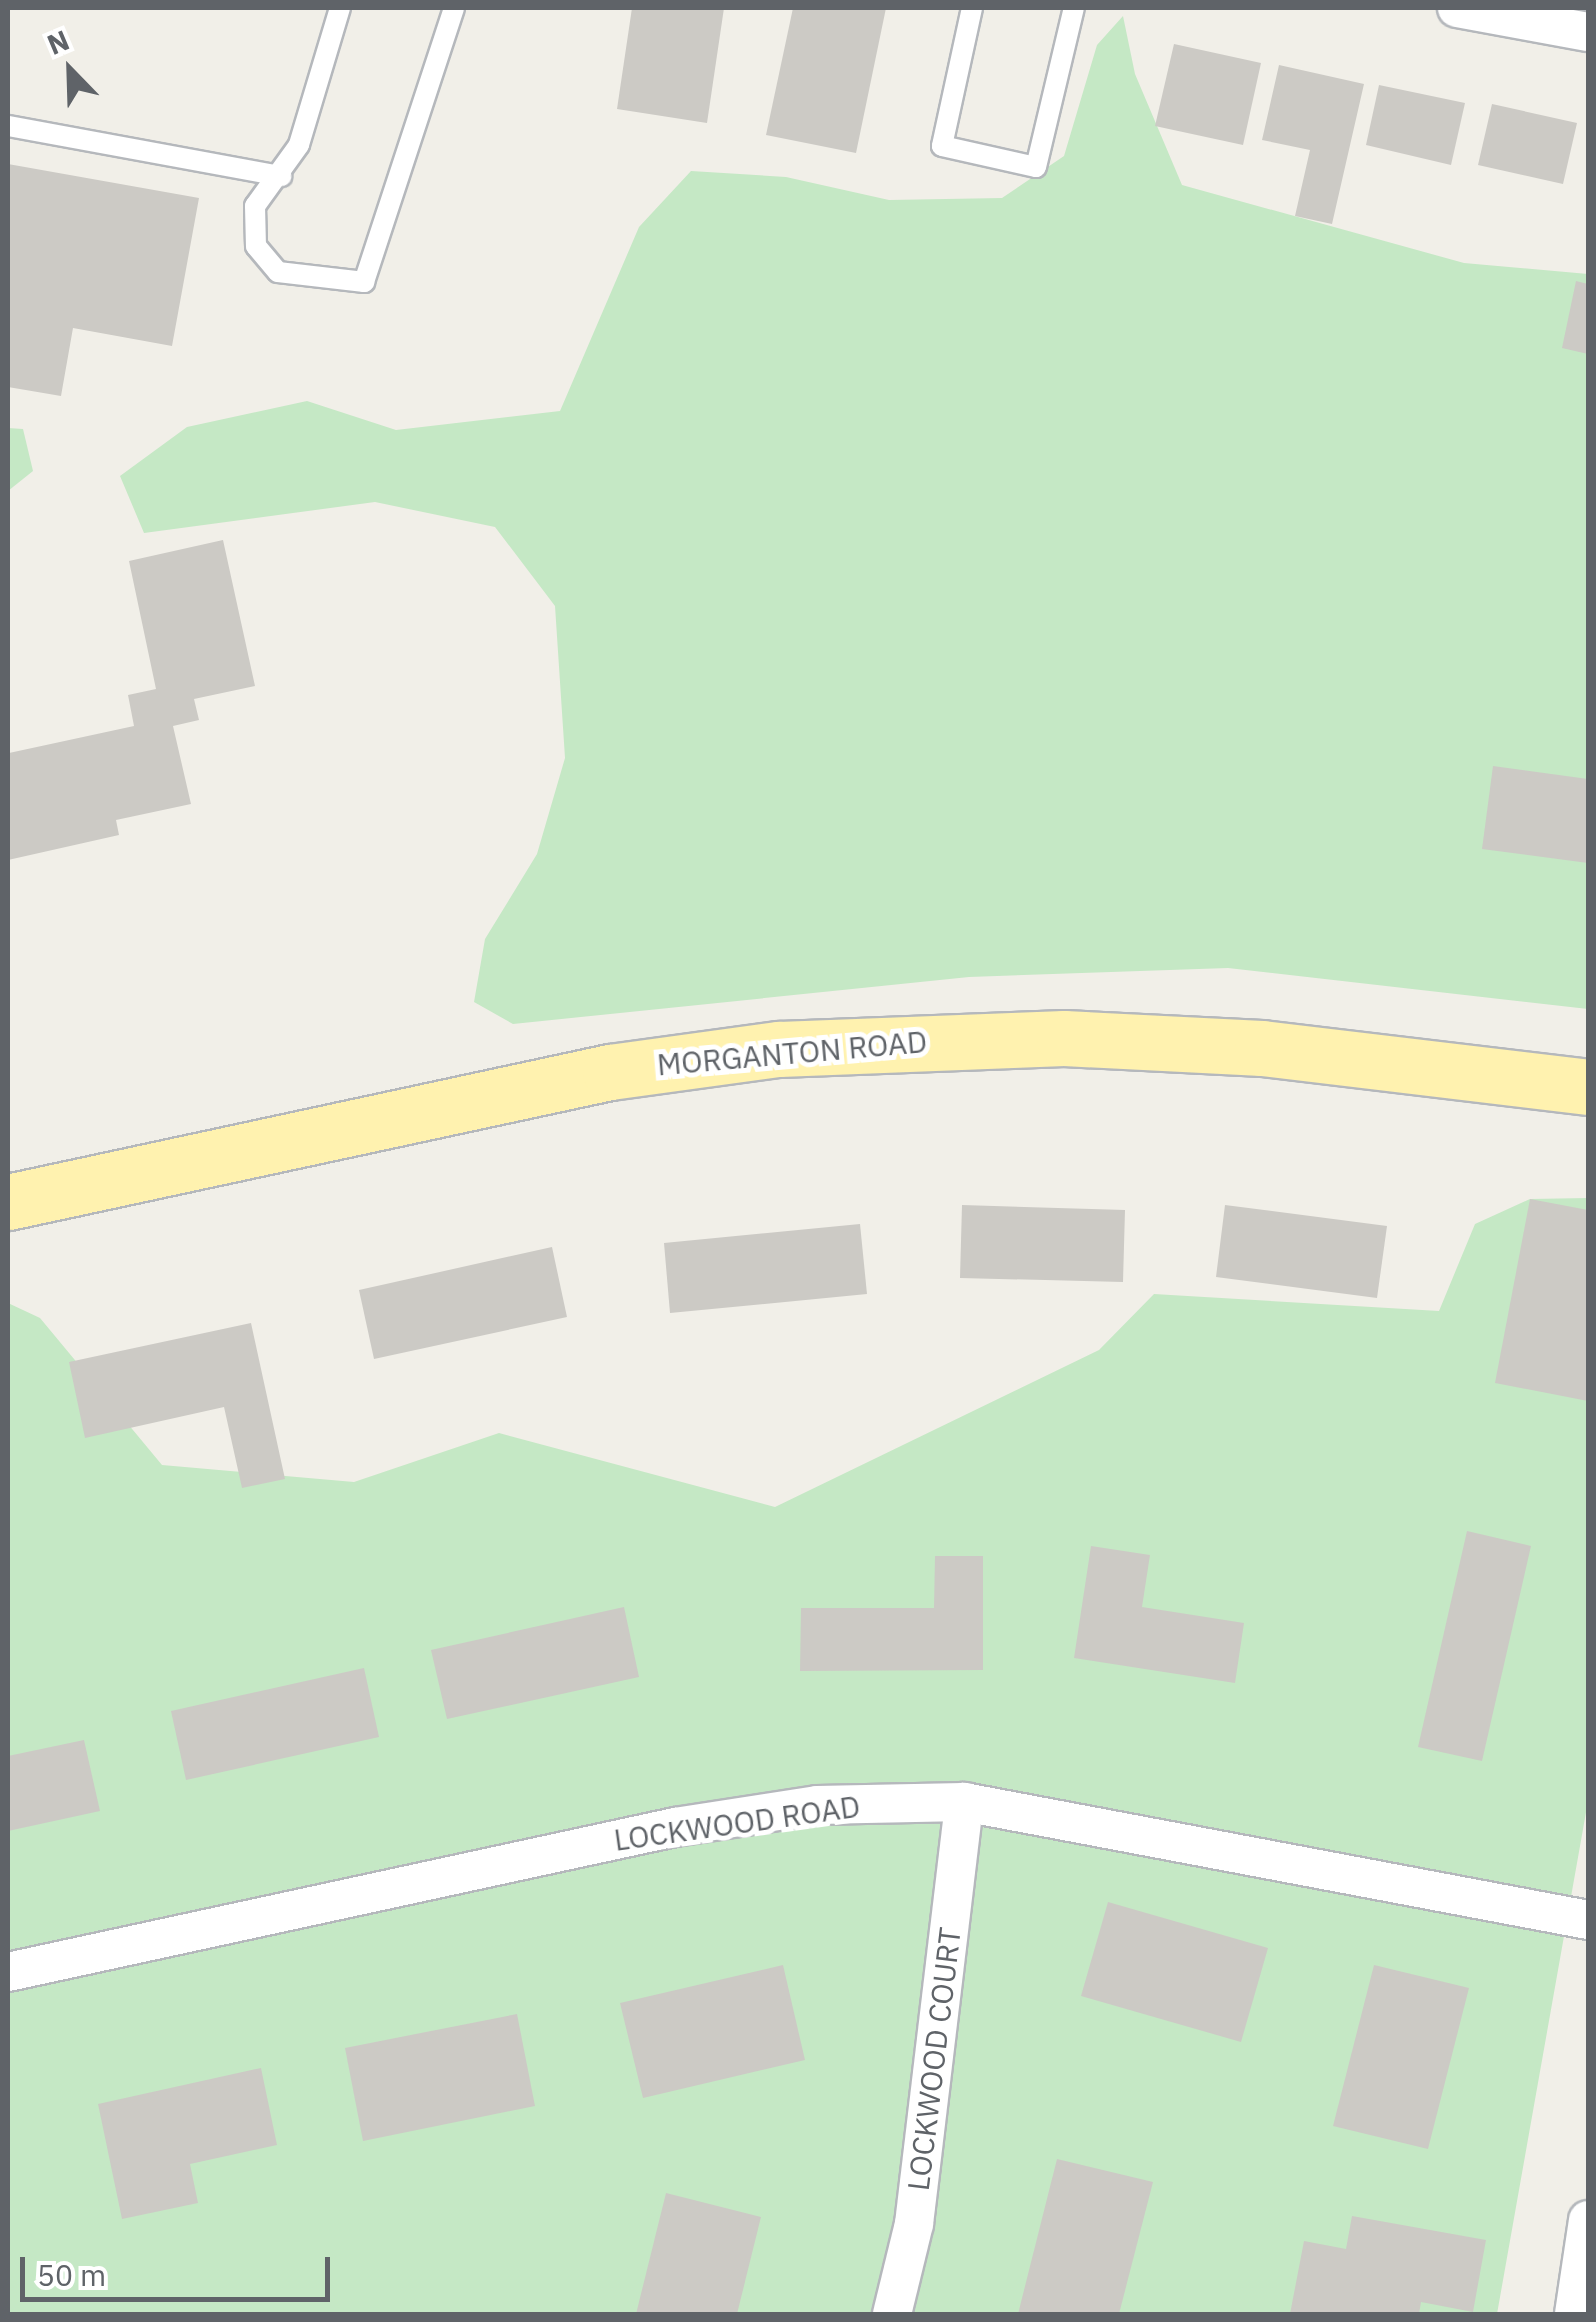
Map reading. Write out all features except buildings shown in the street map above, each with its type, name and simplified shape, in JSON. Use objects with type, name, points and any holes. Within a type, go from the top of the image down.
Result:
[{"type":"main road","name":"MORGANTON ROAD","points":[[8,1202],[610,1072],[779,1049],[1064,1038],[1262,1048],[1588,1087]]},
{"type":"street","points":[[1457,8],[1588,32]]},
{"type":"street","name":"LOCKWOOD ROAD","points":[[8,1972],[675,1827],[817,1805],[964,1802],[1588,1920]]},
{"type":"street","name":"LOCKWOOD COURT","points":[[892,2314],[914,2224],[964,1802]]},
{"type":"street","points":[[1574,2314],[1588,2220]]},
{"type":"lane","points":[[340,8],[299,145],[281,176],[256,206],[256,246],[278,272],[364,282],[454,8]]},
{"type":"lane","points":[[972,8],[942,146],[1036,167],[1074,8]]},
{"type":"lane","points":[[8,126],[281,176]]},
{"type":"green space","points":[[1123,16],[1135,74],[1182,185],[1464,263],[1588,274],[1588,1009],[1228,968],[969,977],[513,1024],[474,1002],[485,939],[537,854],[565,758],[555,606],[495,527],[375,502],[144,533],[120,476],[187,427],[307,401],[396,430],[560,411],[639,227],[691,171],[786,177],[889,200],[1002,198],[1064,156],[1097,45]]},
{"type":"green space","points":[[8,428],[23,429],[33,471],[8,491]]},
{"type":"green space","points":[[1588,1198],[1588,1801],[1497,2314],[8,2314],[8,1303],[40,1318],[162,1465],[354,1482],[499,1433],[775,1507],[1099,1350],[1154,1294],[1439,1311],[1475,1224],[1530,1199]]}]
